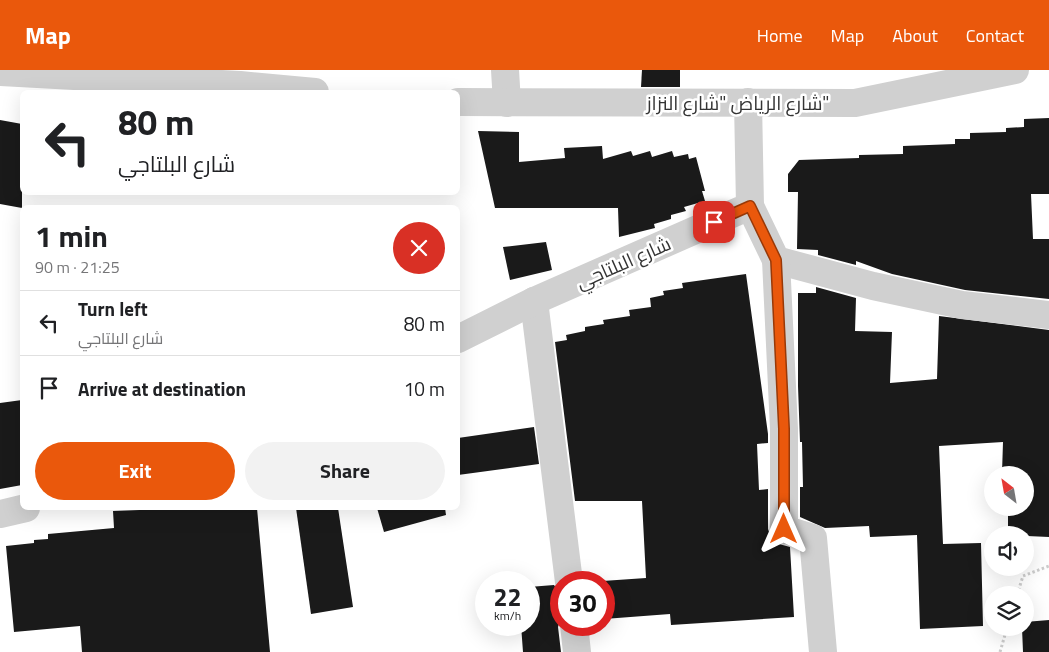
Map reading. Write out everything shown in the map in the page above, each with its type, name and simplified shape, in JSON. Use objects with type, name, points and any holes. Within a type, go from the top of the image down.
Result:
[{"type":"street","points":[[505,70],[507,103]]},
{"type":"street","name":"شارع الرياض \"شارع النزاز\"","points":[[460,102],[855,103],[1015,70]]},
{"type":"street","points":[[0,72],[241,78],[304,90]]},
{"type":"street","points":[[748,102],[750,206],[776,260],[784,429],[784,529],[813,538],[823,652]]},
{"type":"street","name":"شارع البلتاجي","points":[[460,338],[534,300],[750,206]]},
{"type":"street","points":[[776,260],[873,286],[962,305],[1049,315]]},
{"type":"street","points":[[534,300],[568,571]]},
{"type":"street","points":[[0,514],[20,509]]},
{"type":"street","points":[[575,636],[577,652]]},
{"type":"path","points":[[1020,586],[1023,576],[1049,566]]},
{"type":"path","points":[[1000,652],[1005,636]]},
{"type":"building","points":[[642,70],[680,70],[680,87],[641,87]]},
{"type":"building","points":[[1049,118],[1049,194],[1031,194],[1033,239],[1049,239],[1049,299],[965,290],[892,274],[856,261],[856,265],[818,255],[818,250],[797,249],[798,192],[788,192],[788,174],[799,160],[859,158],[859,155],[903,154],[903,146],[955,144],[955,139],[970,139],[970,133],[1006,132],[1006,128],[1024,127],[1024,119]]},
{"type":"building","points":[[0,120],[20,124],[20,195],[22,195],[22,205],[20,205],[20,208],[0,204]]},
{"type":"building","points":[[478,131],[519,132],[519,162],[565,158],[564,148],[602,146],[603,159],[631,151],[633,156],[650,151],[652,157],[672,151],[674,157],[688,154],[689,159],[696,157],[705,191],[702,191],[705,201],[684,207],[686,211],[671,215],[671,219],[654,224],[655,228],[619,237],[618,208],[495,208]]},
{"type":"building","points":[[546,242],[552,270],[510,280],[503,247]]},
{"type":"building","points":[[746,274],[768,434],[768,443],[757,444],[759,490],[768,489],[768,529],[771,538],[779,544],[790,547],[794,617],[671,625],[670,614],[615,618],[615,580],[646,578],[642,501],[575,501],[555,342],[567,340],[566,335],[585,331],[585,327],[604,324],[603,320],[630,316],[629,310],[651,307],[650,298],[664,295],[663,291],[683,288],[682,283]]},
{"type":"building","points":[[816,287],[856,298],[855,331],[892,332],[890,383],[937,379],[939,316],[1049,330],[1049,537],[1034,536],[1034,526],[1008,526],[1008,516],[1034,516],[1034,466],[1002,466],[1003,442],[939,446],[943,544],[981,543],[983,626],[920,629],[917,535],[870,537],[869,526],[825,528],[800,517],[800,487],[803,487],[798,386],[798,293],[816,293]]},
{"type":"building","points":[[20,400],[20,485],[0,489],[0,403]]},
{"type":"building","points":[[534,427],[539,464],[460,475],[460,438]]},
{"type":"building","points":[[257,510],[270,652],[82,652],[80,626],[14,632],[6,546],[34,543],[34,540],[48,539],[48,534],[114,528],[113,511]]},
{"type":"building","points":[[296,510],[338,510],[353,607],[311,614]]},
{"type":"building","points":[[378,510],[445,510],[446,515],[384,532]]},
{"type":"building","points":[[550,585],[550,636],[559,636],[561,652],[523,652],[522,636],[540,636],[540,586]]},
{"type":"building","points":[[1049,620],[1049,652],[1023,652],[1022,636],[1034,636],[1034,621]]},
{"type":"route","points":[[714,222],[750,206],[776,260],[784,429],[784,529]]}]
